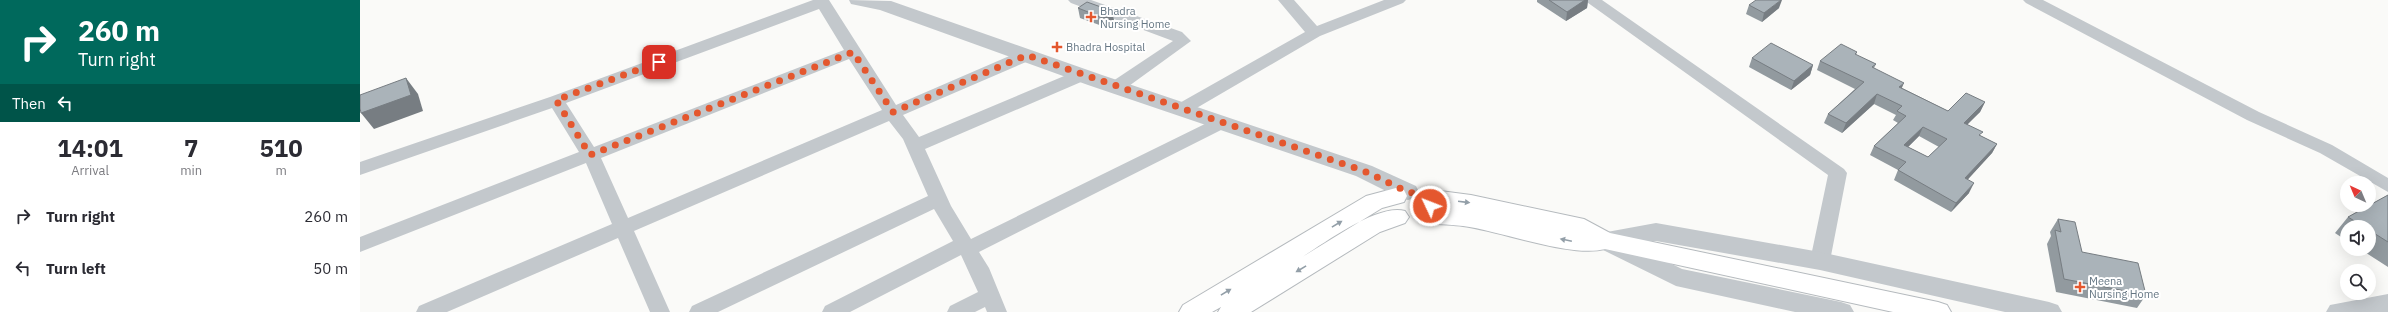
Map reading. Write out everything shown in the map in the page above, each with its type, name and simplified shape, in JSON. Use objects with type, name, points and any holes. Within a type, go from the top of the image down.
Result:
[{"type":"main road","points":[[1192,312],[1374,202],[1410,203],[1464,218],[1584,244],[1604,240],[1938,312]]},
{"type":"main road","points":[[1231,312],[1410,203]]},
{"type":"street","points":[[858,0],[888,2],[1082,75],[1364,171],[1410,203]]},
{"type":"street","points":[[1286,0],[1314,33]]},
{"type":"street","points":[[1592,0],[1838,173],[1820,261]]},
{"type":"street","points":[[2031,0],[2211,95],[2326,149],[2388,186]]},
{"type":"street","points":[[360,169],[556,100],[821,1],[915,146],[938,199],[979,268],[993,303],[957,312]]},
{"type":"street","points":[[1088,1],[1176,35],[1183,41],[1116,87]]},
{"type":"street","points":[[1182,109],[1314,33],[1389,1]]},
{"type":"street","points":[[360,245],[853,52]]},
{"type":"street","points":[[426,312],[1027,55]]},
{"type":"street","points":[[915,146],[1082,75]]},
{"type":"street","points":[[556,100],[590,155],[660,312]]},
{"type":"street","points":[[832,312],[1222,123]]},
{"type":"street","points":[[699,312],[938,199]]},
{"type":"street","points":[[1604,240],[1656,232],[1820,261],[2049,312]]},
{"type":"street","points":[[1604,240],[1676,277],[1841,312]]},
{"type":"street","points":[[2339,312],[2388,304]]},
{"type":"building","points":[[1549,0],[1585,0],[1567,12]]},
{"type":"building","points":[[1756,0],[1781,0],[1764,13],[1749,5]]},
{"type":"building","points":[[1087,2],[1112,11],[1103,18],[1078,8]]},
{"type":"building","points":[[1771,43],[1813,65],[1794,81],[1752,58]]},
{"type":"building","points":[[1841,44],[1857,52],[1855,54],[1876,64],[1872,67],[1904,83],[1899,87],[1948,111],[1966,93],[1985,102],[1964,123],[1983,132],[1979,135],[1997,144],[1965,178],[1974,183],[1956,203],[1898,170],[1906,162],[1874,146],[1906,116],[1897,111],[1902,106],[1877,94],[1846,123],[1828,114],[1864,82],[1820,61]],"holes":[[[1923,127],[1947,139],[1928,157],[1904,145]]]},
{"type":"building","points":[[406,78],[411,95],[361,113],[360,95]]},
{"type":"building","points":[[2388,195],[2388,242],[2376,234],[2376,220],[2353,220],[2348,217],[2357,212],[2376,212],[2376,202]]},
{"type":"building","points":[[2058,219],[2075,222],[2082,252],[2138,263],[2146,295],[2064,279],[2055,230],[2061,232]]},
{"type":"place","name":"Bhadra Nursing Home","points":[[1091,17]]},
{"type":"place","name":"Bhadra Hospital","points":[[1057,47]]},
{"type":"place","name":"Meena Nursing Home","points":[[2080,287]]},
{"type":"route","points":[[659,62],[556,100],[590,155],[853,52],[877,91],[893,112],[1027,55],[1095,80],[1364,171],[1408,192],[1420,194],[1425,197],[1430,206]]}]
